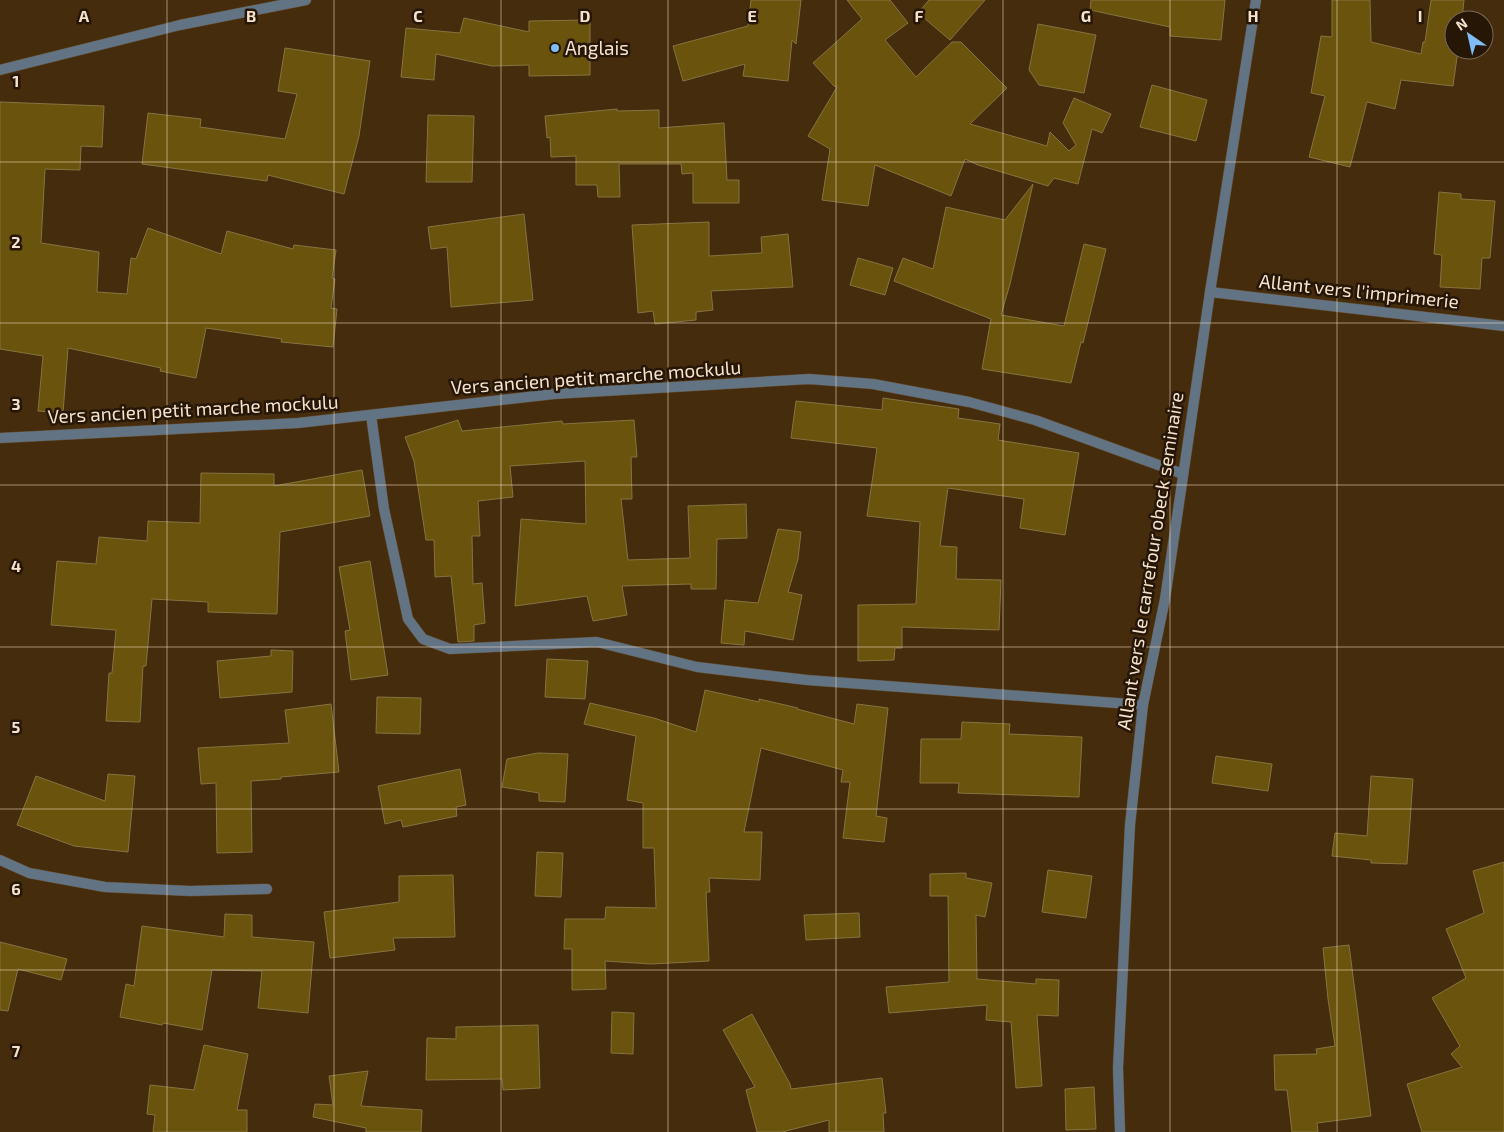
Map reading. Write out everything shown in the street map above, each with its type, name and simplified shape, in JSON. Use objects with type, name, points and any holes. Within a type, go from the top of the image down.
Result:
[{"type":"street","points":[[0,70],[180,25],[306,0]]},
{"type":"street","name":"Allant vers le carrefour obeck seminaire","points":[[1120,1132],[1118,1068],[1129,855],[1143,705],[1165,599],[1210,292],[1256,0]]},
{"type":"street","name":"Allant vers l'imprimerie","points":[[1210,292],[1504,326]]},
{"type":"street","name":"Vers ancien petit marche mockulu","points":[[0,438],[298,423],[554,394],[809,379],[874,384],[969,402],[1035,420],[1183,474]]},
{"type":"street","points":[[371,415],[384,509],[408,619],[423,639],[450,649],[597,642],[697,667],[807,680],[1143,705]]},
{"type":"street","points":[[0,860],[29,873],[104,887],[190,892],[267,889]]},
{"type":"building","points":[[751,0],[801,0],[796,44],[792,40],[788,81],[743,76],[745,64],[683,81],[673,46],[748,26]]},
{"type":"building","points":[[847,0],[890,0],[908,23],[885,40],[916,77],[952,42],[961,42],[1007,88],[970,124],[1047,146],[1050,132],[1069,151],[1076,145],[1063,123],[1074,98],[1111,114],[1102,133],[1092,129],[1078,184],[1054,178],[1048,186],[978,165],[965,159],[951,196],[875,165],[868,206],[822,200],[830,149],[808,136],[837,87],[813,63],[862,19]]},
{"type":"building","points":[[929,0],[985,0],[950,40],[918,13]]},
{"type":"building","points":[[1091,0],[1225,0],[1221,40],[1170,36],[1170,27],[1090,10]]},
{"type":"building","points":[[1332,0],[1370,0],[1371,42],[1421,54],[1423,42],[1425,42],[1431,0],[1464,0],[1463,10],[1444,10],[1444,60],[1457,60],[1453,86],[1401,80],[1395,109],[1367,102],[1350,167],[1309,157],[1325,96],[1311,93],[1321,36],[1332,37]]},
{"type":"building","points":[[464,18],[529,32],[529,21],[590,20],[590,75],[529,76],[529,65],[492,66],[436,54],[434,80],[401,77],[406,28],[460,33]]},
{"type":"building","points":[[1038,24],[1096,35],[1084,93],[1039,85],[1029,70]]},
{"type":"building","points":[[285,48],[370,61],[359,136],[344,194],[268,175],[267,181],[142,164],[148,113],[201,119],[200,127],[285,139],[297,94],[278,91]]},
{"type":"building","points":[[1152,85],[1207,100],[1196,141],[1140,127]]},
{"type":"building","points":[[0,102],[104,106],[102,147],[81,146],[80,170],[45,169],[41,243],[99,252],[97,292],[127,294],[131,258],[136,259],[148,228],[221,254],[227,231],[293,249],[294,245],[336,250],[332,278],[335,279],[331,308],[337,309],[333,347],[281,342],[282,339],[206,328],[196,378],[160,371],[161,368],[68,348],[63,413],[38,411],[43,356],[0,349]]},
{"type":"building","points":[[617,109],[617,111],[659,110],[659,128],[724,123],[727,180],[739,180],[739,203],[693,203],[693,173],[682,174],[681,164],[619,164],[620,197],[598,197],[597,185],[576,185],[576,156],[551,157],[550,137],[547,138],[545,116]]},
{"type":"building","points":[[428,115],[474,116],[472,182],[426,182]]},
{"type":"building","points":[[1033,184],[1001,315],[1064,326],[1084,244],[1106,249],[1083,343],[1081,342],[1071,383],[982,369],[991,319],[894,281],[903,258],[933,269],[946,207],[1005,220]]},
{"type":"building","points":[[1439,192],[1461,194],[1461,199],[1495,201],[1490,258],[1482,258],[1480,289],[1440,287],[1442,255],[1434,254]]},
{"type":"building","points":[[524,214],[533,300],[451,307],[447,247],[431,249],[428,227]]},
{"type":"building","points":[[709,222],[709,256],[762,253],[761,237],[788,234],[793,287],[711,291],[713,310],[696,312],[696,320],[655,324],[653,311],[638,313],[632,225]]},
{"type":"building","points":[[858,258],[893,268],[885,295],[850,285]]},
{"type":"building","points":[[883,398],[959,409],[958,418],[1000,424],[998,440],[1079,453],[1065,535],[1020,528],[1024,499],[948,488],[940,546],[957,547],[956,579],[1001,580],[999,630],[902,627],[902,648],[895,648],[894,660],[858,661],[858,605],[916,604],[920,522],[867,516],[877,448],[791,438],[796,401],[882,410]]},
{"type":"building","points":[[458,420],[462,431],[562,421],[563,424],[634,420],[637,457],[631,457],[632,499],[621,499],[628,560],[690,558],[688,506],[746,504],[747,538],[717,539],[716,589],[691,589],[691,584],[622,586],[627,615],[593,621],[587,596],[515,606],[521,519],[586,524],[585,461],[510,466],[513,497],[478,501],[480,536],[472,536],[473,584],[482,583],[485,623],[474,625],[474,641],[458,642],[451,576],[435,577],[434,540],[426,540],[414,461],[405,437]]},
{"type":"building","points":[[362,470],[370,516],[280,532],[277,614],[208,612],[208,602],[152,599],[146,666],[143,666],[140,722],[106,721],[109,673],[112,673],[116,630],[51,625],[57,561],[96,564],[99,537],[147,541],[148,521],[200,523],[201,473],[274,474],[274,486]]},
{"type":"building","points":[[778,529],[801,532],[798,559],[788,592],[802,595],[793,640],[745,631],[744,645],[721,643],[725,600],[758,603]]},
{"type":"building","points":[[370,561],[388,675],[351,680],[345,631],[350,630],[339,567]]},
{"type":"building","points":[[271,650],[293,651],[292,692],[220,698],[217,661],[271,656]]},
{"type":"building","points":[[547,659],[588,661],[585,699],[545,697]]},
{"type":"building","points":[[705,690],[759,702],[759,699],[854,724],[857,704],[888,708],[876,816],[887,818],[884,842],[843,838],[850,782],[841,782],[843,770],[761,748],[744,832],[762,832],[760,880],[709,878],[710,892],[706,892],[709,961],[651,964],[605,961],[606,989],[572,990],[572,949],[564,949],[565,919],[605,919],[606,907],[656,908],[654,848],[643,848],[643,803],[627,800],[636,736],[584,724],[590,703],[654,718],[696,732]]},
{"type":"building","points":[[377,697],[421,698],[420,734],[376,733]]},
{"type":"building","points":[[331,704],[339,772],[251,781],[252,852],[217,853],[216,783],[201,784],[198,748],[289,743],[285,710]]},
{"type":"building","points":[[962,722],[1010,724],[1009,734],[1082,737],[1079,797],[958,793],[959,783],[920,783],[921,739],[961,739]]},
{"type":"building","points":[[538,753],[568,754],[565,802],[539,801],[539,793],[502,787],[507,759]]},
{"type":"building","points":[[1216,756],[1272,764],[1268,791],[1212,783]]},
{"type":"building","points":[[460,769],[466,805],[456,807],[457,816],[403,827],[401,820],[385,824],[378,786]]},
{"type":"building","points":[[108,774],[135,776],[128,852],[74,846],[17,825],[36,776],[105,801]]},
{"type":"building","points":[[1371,776],[1413,779],[1407,864],[1371,863],[1371,860],[1332,856],[1335,833],[1367,836]]},
{"type":"building","points":[[537,852],[563,853],[561,897],[535,896]]},
{"type":"building","points":[[1504,862],[1504,1132],[1422,1132],[1407,1084],[1462,1067],[1451,1054],[1460,1046],[1432,998],[1466,978],[1446,929],[1484,913],[1473,871]]},
{"type":"building","points":[[1048,870],[1092,876],[1086,918],[1042,912]]},
{"type":"building","points":[[966,873],[966,878],[992,883],[985,917],[976,915],[977,979],[1036,984],[1036,979],[1059,980],[1058,1016],[1037,1015],[1042,1086],[1016,1088],[1011,1022],[986,1020],[987,1005],[889,1013],[886,987],[949,982],[948,896],[930,896],[930,874]]},
{"type":"building","points":[[453,875],[455,937],[393,938],[395,950],[330,958],[324,912],[399,902],[399,876]]},
{"type":"building","points":[[859,913],[860,937],[806,940],[804,915]]},
{"type":"building","points":[[225,914],[252,915],[252,937],[314,942],[308,1013],[258,1008],[262,971],[212,970],[202,1030],[120,1017],[126,984],[134,986],[142,926],[224,937]]},
{"type":"building","points":[[0,942],[67,959],[61,980],[18,969],[8,1011],[0,1010]]},
{"type":"building","points":[[1349,945],[1371,1116],[1317,1123],[1318,1132],[1292,1132],[1287,1090],[1275,1090],[1274,1055],[1317,1054],[1316,1049],[1335,1046],[1323,948]]},
{"type":"building","points":[[612,1012],[634,1013],[633,1054],[611,1053]]},
{"type":"building","points":[[752,1014],[791,1089],[882,1078],[886,1113],[883,1113],[884,1132],[829,1132],[829,1120],[782,1132],[757,1132],[746,1090],[755,1087],[723,1030]]},
{"type":"building","points":[[538,1025],[540,1088],[503,1090],[502,1079],[426,1080],[427,1038],[456,1039],[456,1027]]},
{"type":"building","points":[[204,1045],[248,1054],[237,1110],[247,1110],[247,1132],[153,1132],[155,1115],[147,1114],[150,1085],[194,1090]]},
{"type":"building","points":[[368,1071],[361,1106],[422,1110],[421,1132],[366,1132],[366,1128],[313,1117],[315,1104],[333,1105],[329,1076]]},
{"type":"building","points":[[1094,1087],[1096,1129],[1066,1130],[1065,1089]]},
{"type":"place","name":"Anglais","points":[[555,48]]}]
